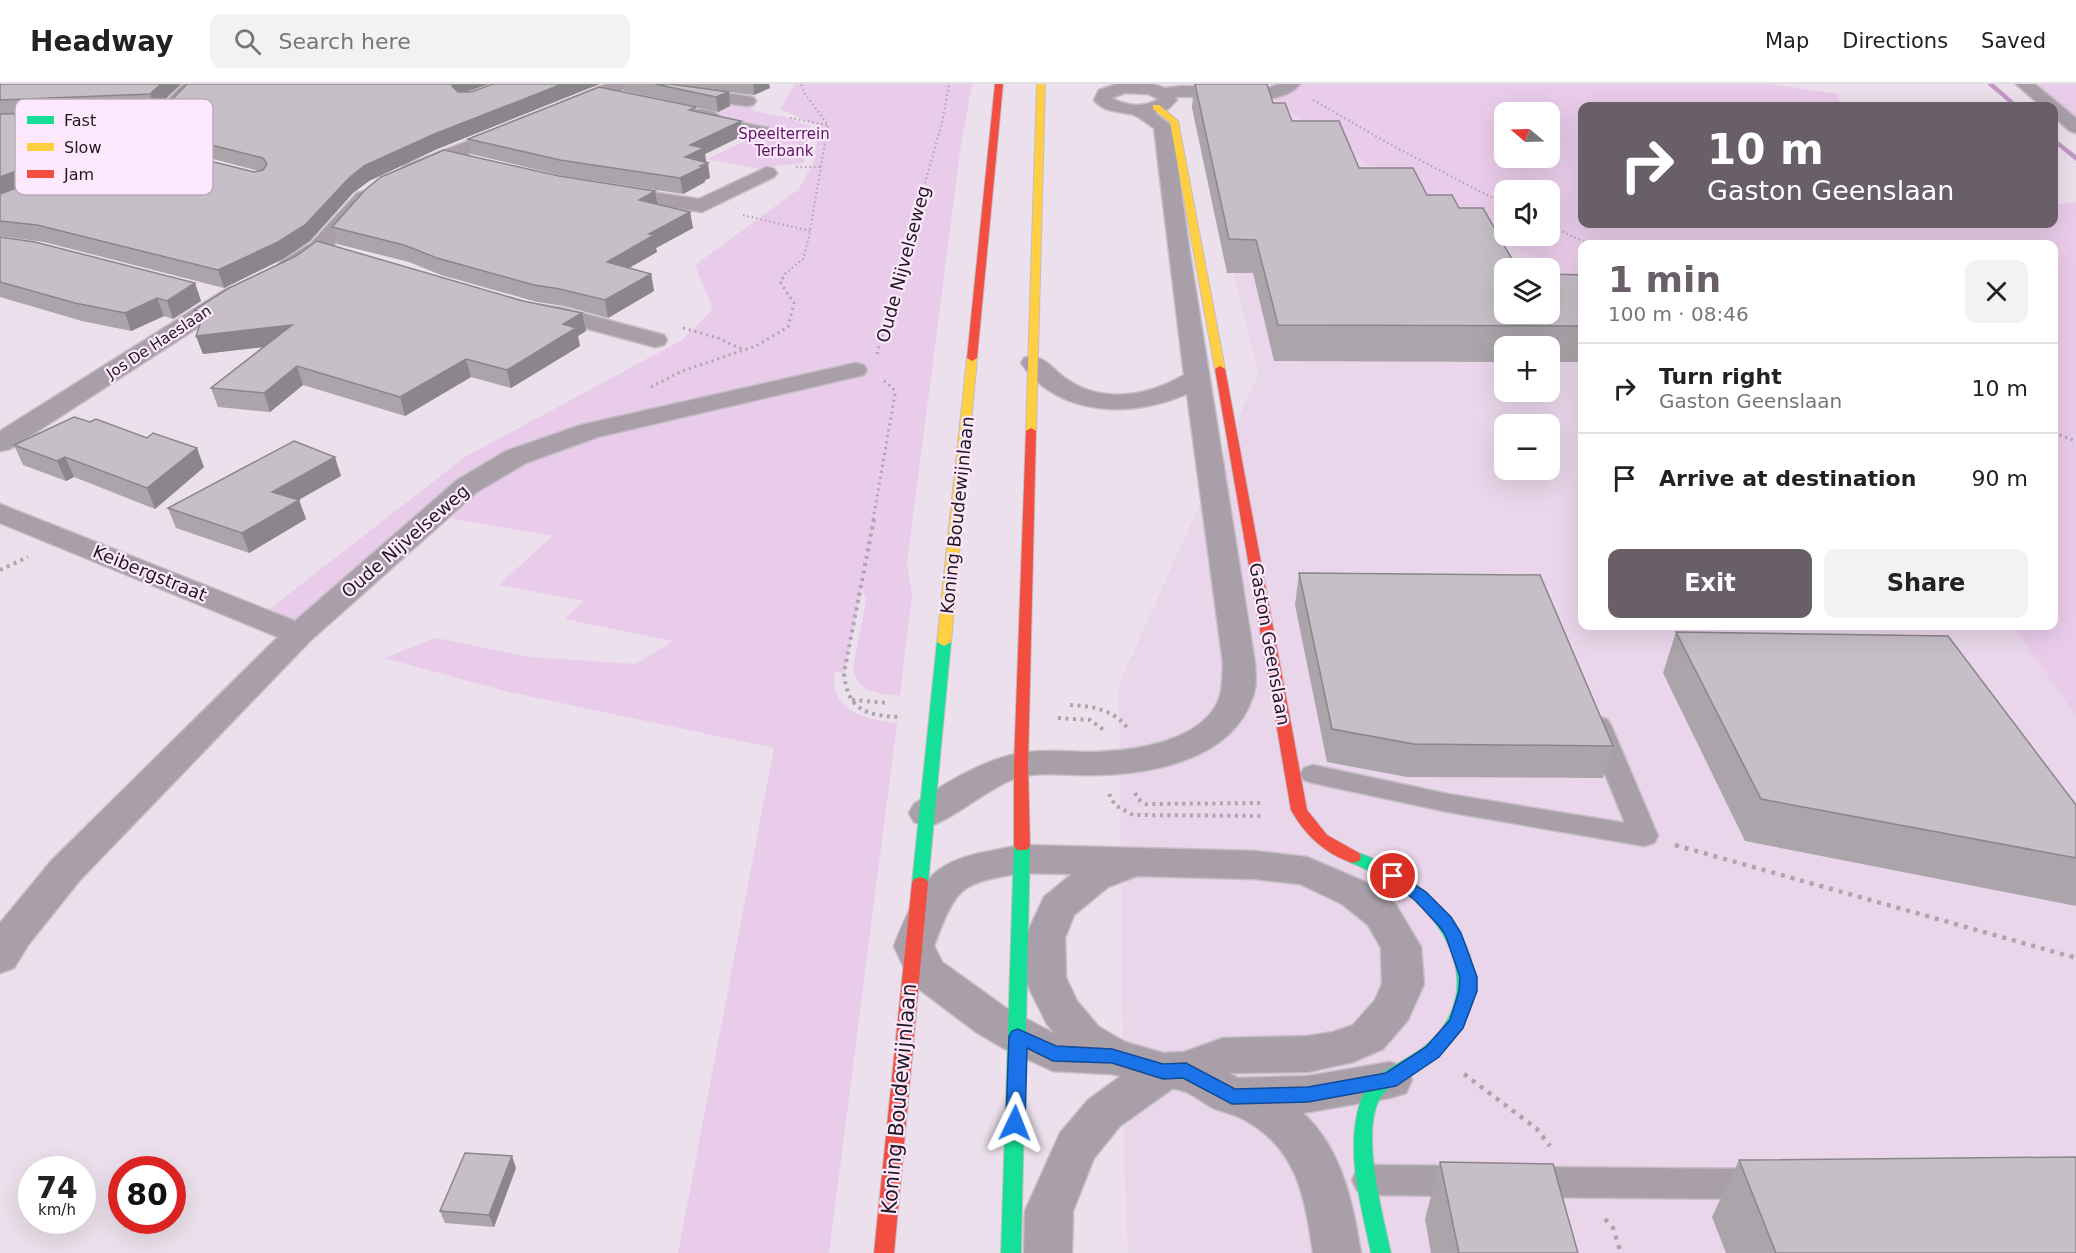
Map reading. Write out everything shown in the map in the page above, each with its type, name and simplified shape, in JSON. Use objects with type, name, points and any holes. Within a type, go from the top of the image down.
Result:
[{"type":"main road","name":"Koning Boudewijnlaan","points":[[885,1253],[999,84]]},
{"type":"main road","points":[[1011,1253],[1022,859],[1022,718],[1041,84]]},
{"type":"main road","name":"Gaston Geenslaan","points":[[1140,97],[1174,121],[1188,188],[1299,810],[1306,824],[1323,841],[1406,884],[1434,908],[1453,933],[1468,977],[1468,991],[1457,1023],[1432,1052],[1373,1093],[1367,1110],[1365,1133],[1369,1180],[1381,1253]]},
{"type":"street","points":[[2025,84],[2046,102]]},
{"type":"street","points":[[179,99],[192,85],[212,85]]},
{"type":"street","points":[[548,115],[599,93],[630,88]]},
{"type":"street","points":[[1140,97],[1182,91],[1267,94],[1284,88]]},
{"type":"street","points":[[672,91],[747,101]]},
{"type":"street","name":"Gaston Geenslaan","points":[[927,813],[980,779],[1021,765],[1107,763],[1159,756],[1178,750],[1207,734],[1219,724],[1235,701],[1239,663],[1179,254],[1163,126],[1140,97]]},
{"type":"street","points":[[677,109],[708,116],[718,123],[762,132]]},
{"type":"street","points":[[2058,112],[2076,127]]},
{"type":"street","name":"Jos De Haeslaan","points":[[0,443],[226,298],[319,248],[362,199],[388,181],[443,156],[527,124]]},
{"type":"street","points":[[443,156],[477,164]]},
{"type":"street","points":[[598,190],[711,208],[767,173]]},
{"type":"street","points":[[319,248],[343,254]]},
{"type":"street","points":[[204,293],[226,298]]},
{"type":"street","points":[[524,308],[563,315],[646,337]]},
{"type":"street","points":[[1033,363],[1060,387],[1080,396],[1109,402],[1134,403],[1158,398],[1178,391],[1198,378]]},
{"type":"street","name":"Oude Nijvelseweg","points":[[0,957],[14,934],[66,870],[299,634],[467,486],[516,457],[590,431],[855,370]]},
{"type":"street","name":"Keibergstraat","points":[[0,513],[299,634]]},
{"type":"street","points":[[1022,859],[1254,865],[1307,871],[1356,894],[1382,915],[1401,948],[1403,984],[1393,1008],[1368,1036],[1353,1045],[1333,1050],[1266,1056],[1222,1056],[1174,1071],[1104,1113],[1076,1147],[1049,1211],[1048,1253]]},
{"type":"street","name":"Koning Boudewijnlaan","points":[[914,946],[933,899],[954,877],[976,868],[1022,859]]},
{"type":"street","points":[[1112,1056],[1084,1039],[1062,1012],[1045,978],[1045,938],[1058,907],[1094,877],[1136,863]]},
{"type":"street","points":[[914,946],[926,972],[991,1020],[1053,1053],[1112,1056],[1174,1071],[1261,1107],[1293,1132],[1308,1150],[1321,1175],[1337,1253]]},
{"type":"street","name":"Gaston Geenslaan","points":[[1232,1096],[1308,1094],[1390,1080]]},
{"type":"lane","points":[[1587,700],[1644,836]]},
{"type":"lane","points":[[1313,774],[1448,802],[1644,836]]},
{"type":"lane","points":[[1369,1180],[1791,1184]]},
{"type":"path","points":[[649,416],[643,401],[653,385],[682,371],[756,346],[788,327],[794,303],[780,282],[786,272],[803,259],[828,125],[805,94],[801,84]]},
{"type":"path","name":"Oude Nijvelseweg","points":[[855,370],[875,357],[881,346],[902,260],[942,123],[949,84]]},
{"type":"path","points":[[1284,88],[1316,100],[1395,147],[1494,199]]},
{"type":"path","points":[[790,118],[828,125]]},
{"type":"path","points":[[711,208],[810,231]]},
{"type":"path","points":[[1560,231],[1580,240]]},
{"type":"path","points":[[646,337],[663,326],[680,327],[718,338],[744,351]]},
{"type":"path","points":[[855,370],[886,382],[893,388],[895,394],[862,586],[844,673],[844,684],[851,700],[864,711],[879,716],[937,717]]},
{"type":"path","points":[[2058,434],[2076,441]]},
{"type":"path","points":[[851,700],[889,703]]},
{"type":"path","points":[[1070,705],[1099,709],[1114,714],[1124,722],[1130,734]]},
{"type":"path","points":[[1022,718],[1083,718],[1095,722],[1105,734]]},
{"type":"path","points":[[1134,784],[1137,799],[1146,804],[1262,804]]},
{"type":"path","points":[[1108,785],[1110,800],[1123,811],[1133,815],[1274,816]]},
{"type":"path","points":[[1644,836],[2076,958]]},
{"type":"shaded area","points":[[1282,107],[1402,186],[1494,235],[1494,246],[1516,246],[1538,258],[1494,258],[1494,324],[1560,324],[1560,269],[1578,279],[1578,630],[2016,630],[2076,716],[2076,1253],[1128,1253],[1124,1156],[1119,684],[1258,375],[1234,273],[1227,273]]},
{"type":"green space","name":"Speelterrein Terbank","points":[[636,84],[745,102],[755,111],[785,117],[810,126],[805,163],[775,166],[765,170],[707,159],[764,132],[613,95]]},
{"type":"green space","points":[[795,84],[972,84],[961,145],[907,563],[912,595],[900,695],[877,693],[864,687],[855,676],[853,668],[866,600],[862,588],[844,673],[835,672],[834,685],[837,696],[843,704],[863,716],[897,723],[829,1253],[678,1253],[774,748],[505,691],[384,658],[436,638],[530,657],[636,664],[673,641],[565,619],[584,601],[499,585],[552,536],[432,515],[299,634],[258,618],[465,457],[682,340],[713,309],[695,265],[799,189],[813,163],[820,127],[780,109]]},
{"type":"green space","points":[[1253,84],[1769,84],[1838,94],[1839,102],[1578,102],[1578,228],[2058,228],[2058,204],[2076,202],[2076,716],[2016,630],[2058,630],[2058,240],[1578,240],[1578,279],[1560,270],[1560,258],[1538,258],[1514,246],[1560,246],[1560,180],[1494,180],[1494,235],[1331,140]]},
{"type":"green space","points":[[2035,84],[2076,84],[2076,117]]},
{"type":"building","points":[[0,84],[161,84],[150,94],[0,100]]},
{"type":"building","points":[[187,84],[454,84],[452,86],[458,92],[471,92],[493,84],[562,84],[432,135],[364,166],[349,178],[305,225],[278,242],[218,270],[37,225],[0,221],[0,194],[15,188],[15,195],[213,195],[213,162],[254,172],[263,170],[267,164],[263,158],[213,145],[213,99],[172,99]]},
{"type":"building","points":[[655,84],[670,84],[729,92],[716,97]]},
{"type":"building","points":[[1195,84],[1267,84],[1273,103],[1285,103],[1292,121],[1339,121],[1359,168],[1413,168],[1427,195],[1452,195],[1459,208],[1483,208],[1494,227],[1494,246],[1505,246],[1511,258],[1494,258],[1494,324],[1560,324],[1560,274],[1578,275],[1578,326],[1278,325],[1256,240],[1229,239]]},
{"type":"building","points":[[599,87],[696,107],[689,110],[741,121],[690,145],[704,148],[685,157],[708,163],[680,178],[560,160],[468,139]]},
{"type":"building","points":[[0,114],[15,114],[15,171],[0,177]]},
{"type":"building","points":[[444,150],[559,176],[655,191],[639,200],[690,212],[649,234],[654,235],[607,262],[651,274],[605,300],[534,285],[437,258],[404,245],[332,227],[366,189],[381,177]]},
{"type":"building","points":[[0,237],[35,242],[195,283],[167,301],[157,298],[125,313],[75,303],[0,282]]},
{"type":"building","points":[[317,241],[523,301],[582,313],[563,324],[576,328],[507,370],[466,359],[400,397],[297,366],[264,393],[211,388],[292,325],[196,336],[204,313],[194,310],[229,288],[296,256]]},
{"type":"building","points":[[74,417],[90,422],[96,419],[147,438],[153,433],[197,448],[147,488],[65,457],[57,461],[14,445]]},
{"type":"building","points":[[294,441],[335,457],[272,492],[299,500],[242,533],[168,508]]},
{"type":"building","points":[[1299,573],[1540,575],[1613,746],[1414,744],[1332,729]]},
{"type":"building","points":[[1676,632],[1948,636],[2076,805],[2076,858],[1761,799]]},
{"type":"building","points":[[465,1153],[512,1156],[489,1215],[440,1211]]},
{"type":"building","points":[[2076,1157],[2076,1253],[1776,1253],[1739,1160]]},
{"type":"building","points":[[1440,1162],[1553,1164],[1578,1253],[1459,1253]]},
{"type":"waterway","points":[[1990,84],[2011,102]]},
{"type":"waterway","points":[[2058,143],[2076,159]]},
{"type":"traffic: fast","points":[[920,883],[944,642]]},
{"type":"traffic: fast","points":[[1011,1253],[1022,846]]},
{"type":"traffic: fast","points":[[1353,857],[1404,884],[1437,913],[1460,950],[1465,970],[1466,991],[1461,1011],[1451,1030],[1427,1055],[1389,1079],[1374,1092],[1370,1099],[1366,1116],[1364,1155],[1369,1196],[1381,1253]]},
{"type":"traffic: slow","points":[[1031,431],[1041,84]]},
{"type":"traffic: slow","points":[[1156,107],[1174,121],[1220,369]]},
{"type":"traffic: slow","points":[[944,642],[972,358]]},
{"type":"traffic: jam","points":[[972,358],[999,84]]},
{"type":"traffic: jam","points":[[1220,369],[1299,810],[1315,833],[1353,857]]},
{"type":"traffic: jam","points":[[1022,846],[1021,765],[1031,431]]},
{"type":"traffic: jam","points":[[884,1253],[920,883]]},
{"type":"route","points":[[1015,1123],[1018,1036],[1053,1053],[1112,1056],[1163,1071],[1186,1071],[1232,1096],[1308,1094],[1390,1080],[1412,1067],[1432,1052],[1457,1023],[1468,991],[1468,977],[1453,933],[1445,921],[1434,908],[1393,876]]}]
